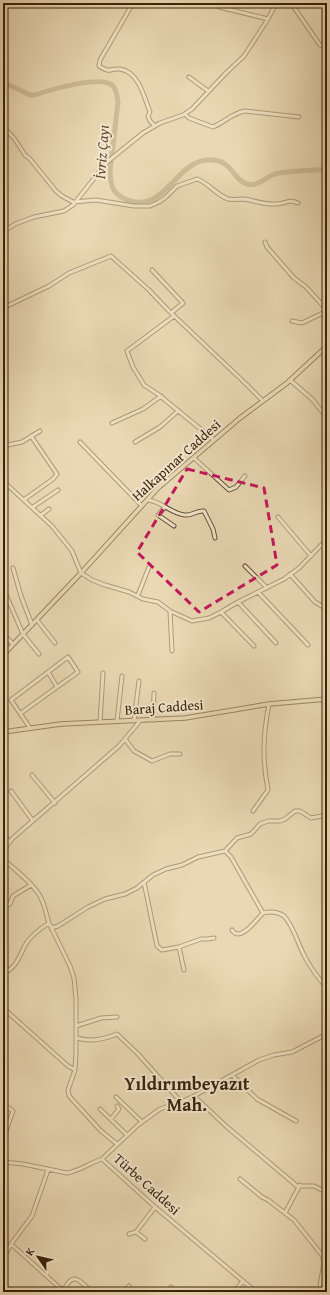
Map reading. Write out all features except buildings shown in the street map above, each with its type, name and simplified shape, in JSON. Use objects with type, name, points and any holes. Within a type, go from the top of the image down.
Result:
[{"type":"main road","name":"Halkapınar Caddesi","points":[[3,655],[158,488],[240,418],[290,380],[327,346]]},
{"type":"main road","name":"Baraj Caddesi","points":[[3,732],[61,724],[185,718],[269,704],[327,699]]},
{"type":"street","points":[[133,3],[98,66],[106,70],[124,70],[135,78],[140,86],[150,112],[148,116],[150,121],[155,126]]},
{"type":"street","points":[[3,232],[15,224],[34,217],[64,211],[76,202],[107,162],[143,133],[155,126],[185,114],[192,109],[244,56],[268,19],[276,3]]},
{"type":"street","points":[[291,3],[320,45],[323,46],[327,40]]},
{"type":"street","points":[[219,7],[268,19]]},
{"type":"street","points":[[189,77],[208,92]]},
{"type":"street","points":[[185,114],[189,118],[213,127],[227,120],[231,115],[245,110],[299,117]]},
{"type":"street","points":[[3,127],[14,138],[25,156],[30,159],[56,192],[73,202],[96,200],[134,206],[150,206],[166,197],[177,186],[197,179],[205,182],[219,194],[230,199],[242,199],[258,203],[277,204],[292,200],[298,203]]},
{"type":"street","points":[[265,242],[267,247],[294,278],[306,287],[327,310],[302,323],[292,321]]},
{"type":"street","points":[[3,308],[49,286],[68,273],[111,256],[149,290],[261,399]]},
{"type":"street","points":[[152,270],[183,303],[171,313]]},
{"type":"street","points":[[174,316],[127,351],[132,367],[144,385],[161,396],[214,440]]},
{"type":"street","points":[[290,380],[313,400],[327,418]]},
{"type":"street","points":[[112,423],[143,409],[161,396]]},
{"type":"street","points":[[135,442],[160,427],[178,411]]},
{"type":"street","points":[[3,446],[22,442],[40,431]]},
{"type":"street","points":[[25,499],[53,479],[57,474],[31,436]]},
{"type":"street","points":[[80,442],[141,505]]},
{"type":"street","points":[[194,458],[229,490],[236,486],[246,476]]},
{"type":"street","points":[[3,481],[25,499],[52,526],[72,551],[81,572],[92,580],[143,599],[158,602],[170,611],[192,622],[208,618],[284,580],[327,539]]},
{"type":"street","points":[[324,486],[327,490]]},
{"type":"street","points":[[33,507],[58,490]]},
{"type":"street","points":[[147,500],[153,500],[164,508],[185,515],[204,510],[213,529],[215,538]]},
{"type":"street","points":[[164,508],[158,515],[174,526]]},
{"type":"street","points":[[41,515],[49,509]]},
{"type":"street","points":[[278,517],[310,556]]},
{"type":"street","points":[[245,566],[267,588]]},
{"type":"street","points":[[138,596],[149,567]]},
{"type":"street","points":[[14,568],[21,596],[32,625]]},
{"type":"street","points":[[290,574],[315,602],[327,609]]},
{"type":"street","points":[[3,588],[23,634],[39,654]]},
{"type":"street","points":[[258,592],[308,645]]},
{"type":"street","points":[[238,602],[276,643]]},
{"type":"street","points":[[170,611],[172,651]]},
{"type":"street","points":[[221,612],[254,646]]},
{"type":"street","points":[[37,620],[55,643]]},
{"type":"street","points":[[3,634],[13,644]]},
{"type":"street","points":[[21,713],[78,672],[68,657],[11,700],[30,728]]},
{"type":"street","points":[[48,672],[57,687]]},
{"type":"street","points":[[100,722],[103,673]]},
{"type":"street","points":[[117,721],[122,676]]},
{"type":"street","points":[[134,721],[139,681]]},
{"type":"street","points":[[153,720],[154,693]]},
{"type":"street","points":[[253,811],[268,790],[264,768],[264,742],[269,704]]},
{"type":"street","points":[[3,850],[9,842],[119,746],[140,721]]},
{"type":"street","points":[[125,739],[134,751],[152,761],[170,754],[180,754]]},
{"type":"street","points":[[32,775],[55,802]]},
{"type":"street","points":[[11,791],[33,821]]},
{"type":"street","points":[[51,928],[58,926],[88,907],[105,899],[125,894],[137,888],[153,875],[166,869],[182,865],[198,857],[225,851],[237,838],[251,834],[260,824],[268,821],[280,821],[295,811],[300,811],[310,818],[327,815]]},
{"type":"street","points":[[3,831],[9,842]]},
{"type":"street","points":[[225,851],[232,857],[263,913]]},
{"type":"street","points":[[3,859],[40,895],[51,928],[70,966],[74,978],[77,1038],[75,1070],[68,1087],[69,1096],[101,1130],[117,1144]]},
{"type":"street","points":[[144,882],[157,946],[162,950],[179,947],[201,939],[208,940],[214,938]]},
{"type":"street","points":[[3,907],[10,904],[13,896],[31,885]]},
{"type":"street","points":[[232,930],[234,934],[243,934],[263,913],[278,913],[284,916],[314,973],[327,988]]},
{"type":"street","points":[[3,974],[13,968],[18,962],[29,940],[42,927],[49,923]]},
{"type":"street","points":[[179,947],[184,970]]},
{"type":"street","points":[[3,1008],[75,1070]]},
{"type":"street","points":[[76,1026],[101,1018],[117,1017]]},
{"type":"street","points":[[77,1038],[87,1041],[97,1041],[117,1034],[138,1054],[181,1102]]},
{"type":"street","points":[[102,1159],[142,1122],[160,1109],[194,1096],[259,1060],[274,1055],[292,1052],[327,1034]]},
{"type":"street","points":[[323,1036],[327,1040]]},
{"type":"street","points":[[232,1076],[257,1098],[296,1121]]},
{"type":"street","points":[[194,1096],[297,1186],[314,1186],[322,1191],[327,1191]]},
{"type":"street","points":[[116,1097],[142,1122]]},
{"type":"street","points":[[3,1104],[13,1111],[3,1139]]},
{"type":"street","points":[[111,1119],[119,1109],[117,1106]]},
{"type":"street","points":[[100,1109],[127,1135]]},
{"type":"street","name":"Türbe Caddesi","points":[[3,1162],[23,1164],[70,1173],[102,1159],[155,1207],[256,1292]]},
{"type":"street","points":[[3,1259],[11,1244],[32,1216],[48,1170]]},
{"type":"street","points":[[240,1179],[294,1220],[322,1255],[324,1262],[319,1292]]},
{"type":"street","points":[[285,1213],[300,1185]]},
{"type":"street","points":[[129,1234],[136,1232],[155,1207]]},
{"type":"street","points":[[136,1232],[145,1239]]},
{"type":"street","points":[[11,1244],[62,1289],[65,1288],[69,1280],[76,1278],[92,1292]]},
{"type":"street","points":[[234,1292],[243,1281]]},
{"type":"street","points":[[123,1292],[129,1286]]},
{"type":"street","points":[[171,1287],[179,1292]]},
{"type":"highlighted area","points":[[187,469],[264,488],[277,565],[199,612],[137,552]]},
{"type":"waterway","name":"İvriz Çayı","points":[[3,82],[30,95],[86,82],[106,82],[112,85],[116,91],[118,102],[110,171],[111,180],[114,191],[125,199],[138,202],[150,200],[160,195],[186,169],[196,163],[207,160],[222,162],[242,182],[251,185],[275,174],[293,171],[327,169]]},
{"type":"district","name":"Yıldırımbeyazıt Mah.","points":[[187,1094]]}]
